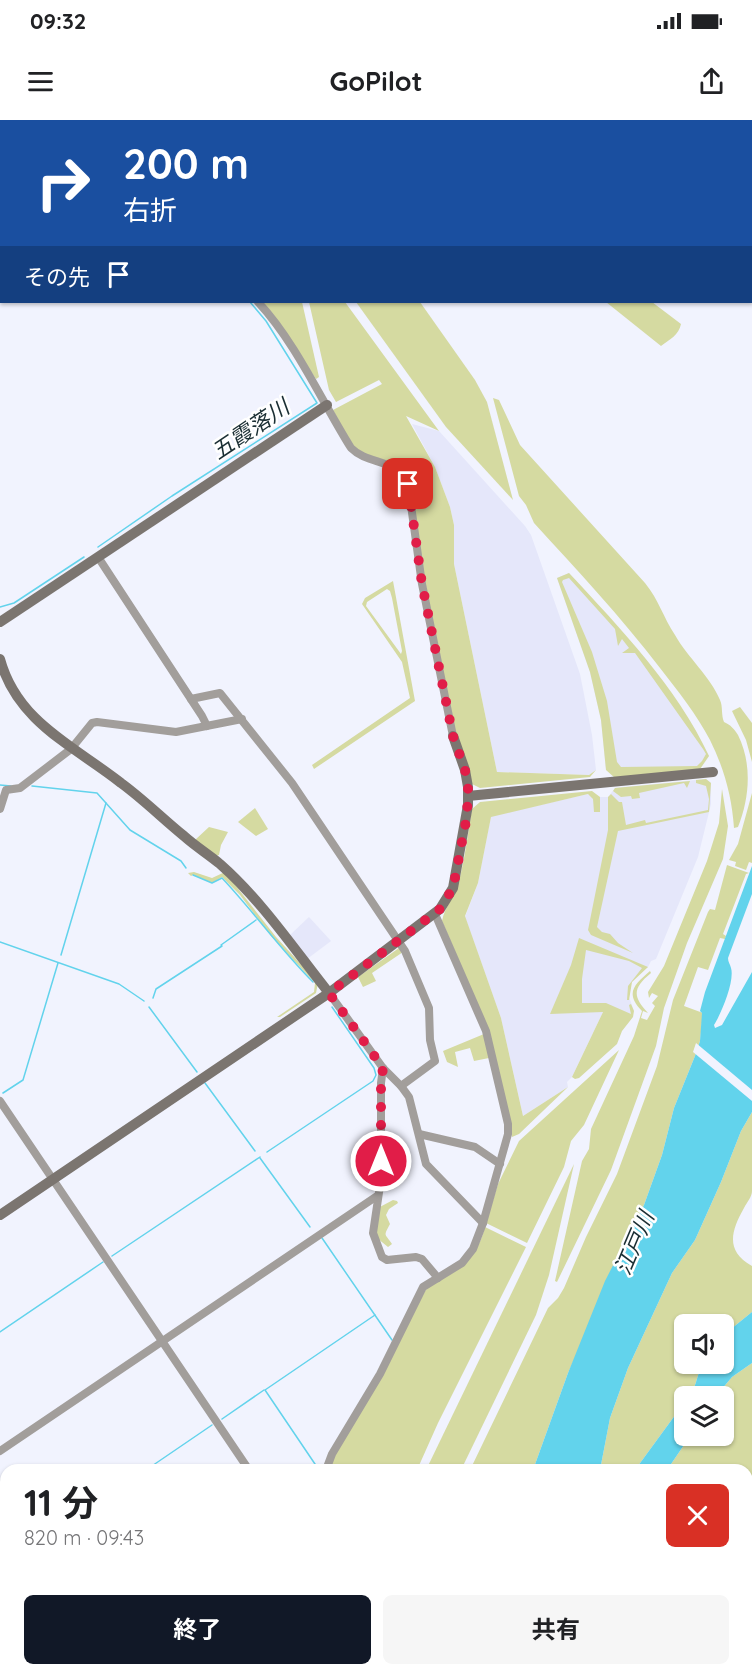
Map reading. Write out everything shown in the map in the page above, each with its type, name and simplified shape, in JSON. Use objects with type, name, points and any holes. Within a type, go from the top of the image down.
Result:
[{"type":"street","points":[[0,1215],[329,993],[435,914],[448,899],[453,888],[467,816],[468,796],[465,770],[453,736],[422,584],[408,484],[394,467],[353,451],[272,318],[259,303]]},
{"type":"street","points":[[0,622],[327,405]]},
{"type":"street","points":[[98,557],[207,726]]},
{"type":"street","points":[[0,659],[4,674],[25,708],[71,749],[121,782],[225,869],[261,906],[329,993],[383,1068],[409,1097],[426,1164],[483,1223]]},
{"type":"street","points":[[191,699],[220,693],[292,783],[399,941],[429,1008],[430,1040],[435,1061],[401,1086]]},
{"type":"street","points":[[0,809],[6,790],[20,788],[71,749],[88,726],[98,722],[176,732],[242,719]]},
{"type":"street","points":[[468,796],[713,772]]},
{"type":"street","points":[[328,1464],[380,1374],[423,1287],[462,1263],[473,1250],[508,1134],[508,1124],[486,1031],[435,914]]},
{"type":"street","points":[[383,1068],[381,1179],[372,1227],[382,1257],[387,1260],[416,1257],[422,1259],[438,1278]]},
{"type":"street","points":[[0,1101],[245,1464]]},
{"type":"street","points":[[419,1134],[475,1147],[500,1164]]},
{"type":"street","points":[[0,1451],[377,1196]]},
{"type":"shaded area","points":[[412,424],[439,431],[531,535],[580,674],[592,735],[596,770],[589,775],[497,772],[454,564],[454,525],[450,507],[435,467]]},
{"type":"shaded area","points":[[569,573],[641,654],[690,721],[709,756],[700,769],[606,770],[601,720],[590,672],[557,578]]},
{"type":"shaded area","points":[[706,779],[711,783],[711,804],[698,857],[656,959],[636,976],[630,985],[629,997],[634,1011],[631,1014],[603,1012],[572,1077],[567,1082],[568,1087],[523,1116],[501,1018],[465,917],[478,883],[491,816],[588,794],[608,797],[615,788]]},
{"type":"shaded area","points":[[309,917],[331,941],[307,959],[289,936]]},
{"type":"green space","points":[[264,303],[302,303],[319,377],[316,379]]},
{"type":"green space","points":[[309,303],[346,303],[439,431],[406,416],[435,467],[450,507],[454,525],[454,564],[497,772],[589,775],[596,770],[590,777],[480,788],[472,784],[455,732],[431,616],[407,476],[353,447],[333,410],[382,384],[379,380],[336,402],[329,390]]},
{"type":"green space","points":[[357,303],[421,303],[475,380],[487,402],[513,500],[446,427]]},
{"type":"green space","points":[[607,303],[653,303],[681,324],[673,337],[661,346]]},
{"type":"green space","points":[[493,398],[499,400],[520,445],[645,583],[680,643],[716,691],[721,702],[724,722],[729,724],[738,735],[746,757],[747,792],[738,827],[734,828],[729,794],[719,761],[710,740],[693,712],[630,630],[534,523],[519,496]]},
{"type":"green space","points":[[569,573],[664,682],[681,706],[709,756],[700,769],[615,778],[606,770],[601,720],[590,672],[557,578]],"holes":[[[569,578],[615,629],[618,646],[622,639],[629,648],[622,653],[635,653],[706,754],[697,766],[621,767],[617,762],[607,701],[592,652],[563,580]]]},
{"type":"green space","points":[[393,581],[415,701],[314,769],[312,765],[410,698],[402,662],[362,604],[365,598]],"holes":[[[387,589],[390,591],[402,651],[401,654],[366,606],[367,602]]]},
{"type":"green space","points":[[740,707],[752,723],[752,762],[746,740],[732,711]]},
{"type":"green space","points":[[706,779],[711,783],[709,812],[618,831],[597,927],[602,932],[610,934],[618,943],[633,953],[591,935],[588,930],[608,830],[608,797],[611,794],[622,802],[626,825],[645,820],[646,823],[708,810],[709,799],[706,786],[696,783],[696,780]]},
{"type":"green space","points":[[690,781],[687,788],[684,783],[639,793],[640,798],[621,797],[613,791],[615,788]]},
{"type":"green space","points":[[722,789],[728,826],[723,859],[687,943],[664,1008],[656,1046],[611,1170],[557,1282],[555,1281],[582,1161],[589,1149],[591,1129],[634,1036],[642,1011],[634,999],[634,989],[650,971],[651,973],[641,983],[637,992],[639,1002],[648,1013],[643,1011],[641,1018],[647,1020],[655,1006],[652,1003],[658,996],[652,993],[649,998],[648,992],[664,966],[707,861],[719,823]]},
{"type":"green space","points":[[592,791],[600,797],[600,812],[594,812],[593,799],[588,794],[491,817],[478,883],[465,916],[501,1018],[523,1116],[568,1087],[519,1134],[512,1137],[488,1029],[442,921],[459,881],[472,809],[480,802]]},
{"type":"green space","points":[[752,793],[752,863],[749,862],[746,870],[735,866],[736,862],[729,860],[738,844]]},
{"type":"green space","points":[[255,808],[268,829],[256,836],[238,822]]},
{"type":"green space","points":[[209,827],[228,832],[219,855],[216,856],[195,840]]},
{"type":"green space","points":[[727,865],[749,873],[746,874],[723,934],[726,936],[725,939],[720,938],[708,970],[698,967],[684,1006],[703,1013],[700,1041],[674,1108],[662,1155],[644,1205],[568,1373],[535,1464],[473,1464],[548,1308],[564,1288],[617,1174],[657,1066],[673,1000],[708,912],[710,909],[715,910]]},
{"type":"green space","points":[[194,872],[212,878],[225,872],[276,937],[318,983],[316,993],[277,1017],[314,992],[315,983],[271,936],[240,895],[222,877],[212,883],[188,873]]},
{"type":"green space","points":[[579,938],[648,967],[632,982],[629,1000],[627,1000],[628,986],[642,968],[629,961],[586,950],[582,979],[582,1003],[606,1003],[631,1014],[629,1005],[631,1004],[634,1011],[633,1017],[622,1031],[617,1044],[575,1079],[572,1077],[603,1012],[550,1014],[571,965]]},
{"type":"green space","points":[[399,948],[403,952],[372,973],[376,981],[363,987],[358,977]]},
{"type":"green space","points":[[484,1034],[489,1058],[474,1061],[470,1048],[455,1052],[458,1067],[447,1062],[443,1051]]},
{"type":"green space","points":[[619,1050],[584,1125],[571,1141],[564,1167],[527,1243],[486,1223],[498,1184],[519,1141]]},
{"type":"green space","points":[[752,1112],[752,1193],[736,1225],[733,1240],[738,1254],[752,1266],[752,1312],[734,1327],[734,1314],[674,1314],[674,1374],[699,1374],[695,1386],[674,1386],[674,1417],[639,1464],[601,1464],[610,1418],[628,1368],[672,1273],[695,1240],[741,1131]]},
{"type":"green space","points":[[574,1164],[549,1275],[536,1315],[464,1464],[429,1464]]},
{"type":"green space","points":[[393,1200],[398,1203],[389,1209],[386,1215],[390,1224],[386,1235],[392,1244],[388,1247],[377,1238],[375,1226],[378,1208]]},
{"type":"green space","points":[[485,1227],[526,1247],[420,1464],[331,1464],[425,1291],[429,1286],[464,1264],[471,1257]]},
{"type":"green space","points":[[752,1363],[752,1464],[671,1464],[683,1446],[734,1446],[734,1386],[724,1386],[732,1377]]},
{"type":"water","name":"江戸川","points":[[752,866],[752,894],[728,958],[732,974],[731,981],[724,1006],[714,1025],[715,1028],[722,1025],[752,972],[752,1112],[741,1131],[695,1240],[672,1273],[628,1368],[610,1418],[601,1464],[535,1464],[605,1281],[644,1205],[662,1155],[674,1108],[700,1041],[702,1013],[700,1011]]},
{"type":"water","points":[[752,1312],[752,1363],[732,1377],[724,1386],[695,1386],[699,1374],[734,1374],[734,1327]]},
{"type":"water","points":[[674,1417],[674,1446],[683,1446],[671,1464],[639,1464]]},
{"type":"pier","points":[[696,1043],[752,1090],[752,1101],[693,1052]]},
{"type":"waterway","name":"五霞落川","points":[[98,547],[172,496],[317,403],[266,321],[251,303]]},
{"type":"waterway","name":"五霞落川","points":[[0,607],[14,603],[84,557]]},
{"type":"waterway","points":[[0,785],[11,786]]},
{"type":"waterway","points":[[32,786],[97,793],[130,830],[181,861],[186,868]]},
{"type":"waterway","points":[[61,955],[106,803]]},
{"type":"waterway","points":[[193,875],[212,883],[222,878],[313,982]]},
{"type":"waterway","points":[[153,998],[156,989],[222,946],[256,920]]},
{"type":"waterway","points":[[0,942],[119,984],[144,1001]]},
{"type":"waterway","points":[[3,1093],[23,1080],[58,963]]},
{"type":"waterway","points":[[149,1007],[197,1072]]},
{"type":"waterway","points":[[267,1152],[373,1081],[376,1075],[374,1068],[332,1007]]},
{"type":"waterway","points":[[205,1083],[255,1151]]},
{"type":"waterway","points":[[112,1256],[260,1157]]},
{"type":"waterway","points":[[260,1158],[310,1227]]},
{"type":"waterway","points":[[322,1238],[392,1340]]},
{"type":"waterway","points":[[0,1332],[103,1262]]},
{"type":"waterway","points":[[315,1464],[265,1390],[375,1315]]},
{"type":"waterway","points":[[222,1419],[264,1390]]},
{"type":"waterway","points":[[155,1464],[212,1425]]},
{"type":"route","points":[[381,1161],[383,1068],[329,993],[423,924],[448,899],[453,888],[468,805],[465,770],[453,736],[422,584],[408,484]]}]
